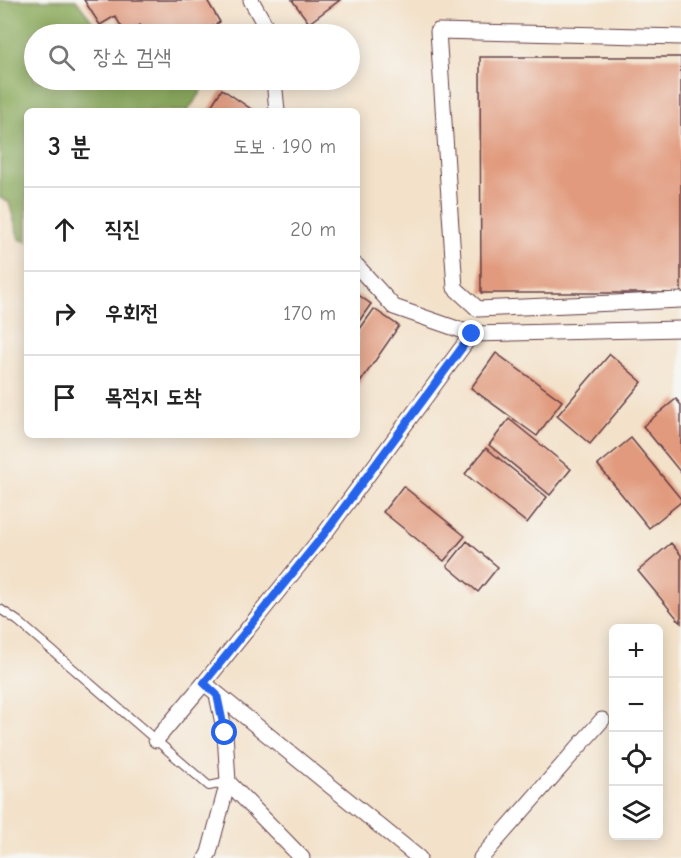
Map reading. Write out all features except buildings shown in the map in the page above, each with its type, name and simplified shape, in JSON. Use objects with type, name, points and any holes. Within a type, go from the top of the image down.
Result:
[{"type":"street","points":[[251,0],[264,24]]},
{"type":"street","points":[[681,37],[438,32],[455,288],[478,309],[681,300]]},
{"type":"street","points":[[275,90],[278,108]]},
{"type":"street","points":[[360,269],[394,308],[472,334],[681,329]]},
{"type":"street","points":[[156,740],[325,533],[472,334]]},
{"type":"street","points":[[204,683],[419,858]]},
{"type":"street","points":[[206,858],[228,782],[225,733],[217,695]]},
{"type":"street","points":[[481,858],[602,720]]},
{"type":"street","points":[[228,782],[302,858]]},
{"type":"lane","points":[[0,609],[18,621],[209,786],[228,782]]},
{"type":"green space","points":[[0,0],[76,0],[94,24],[24,24],[24,90],[201,90],[189,108],[24,108],[24,241],[19,239],[9,202],[0,198]]},
{"type":"route","points":[[225,733],[217,695],[204,683],[325,533],[472,334]]}]
